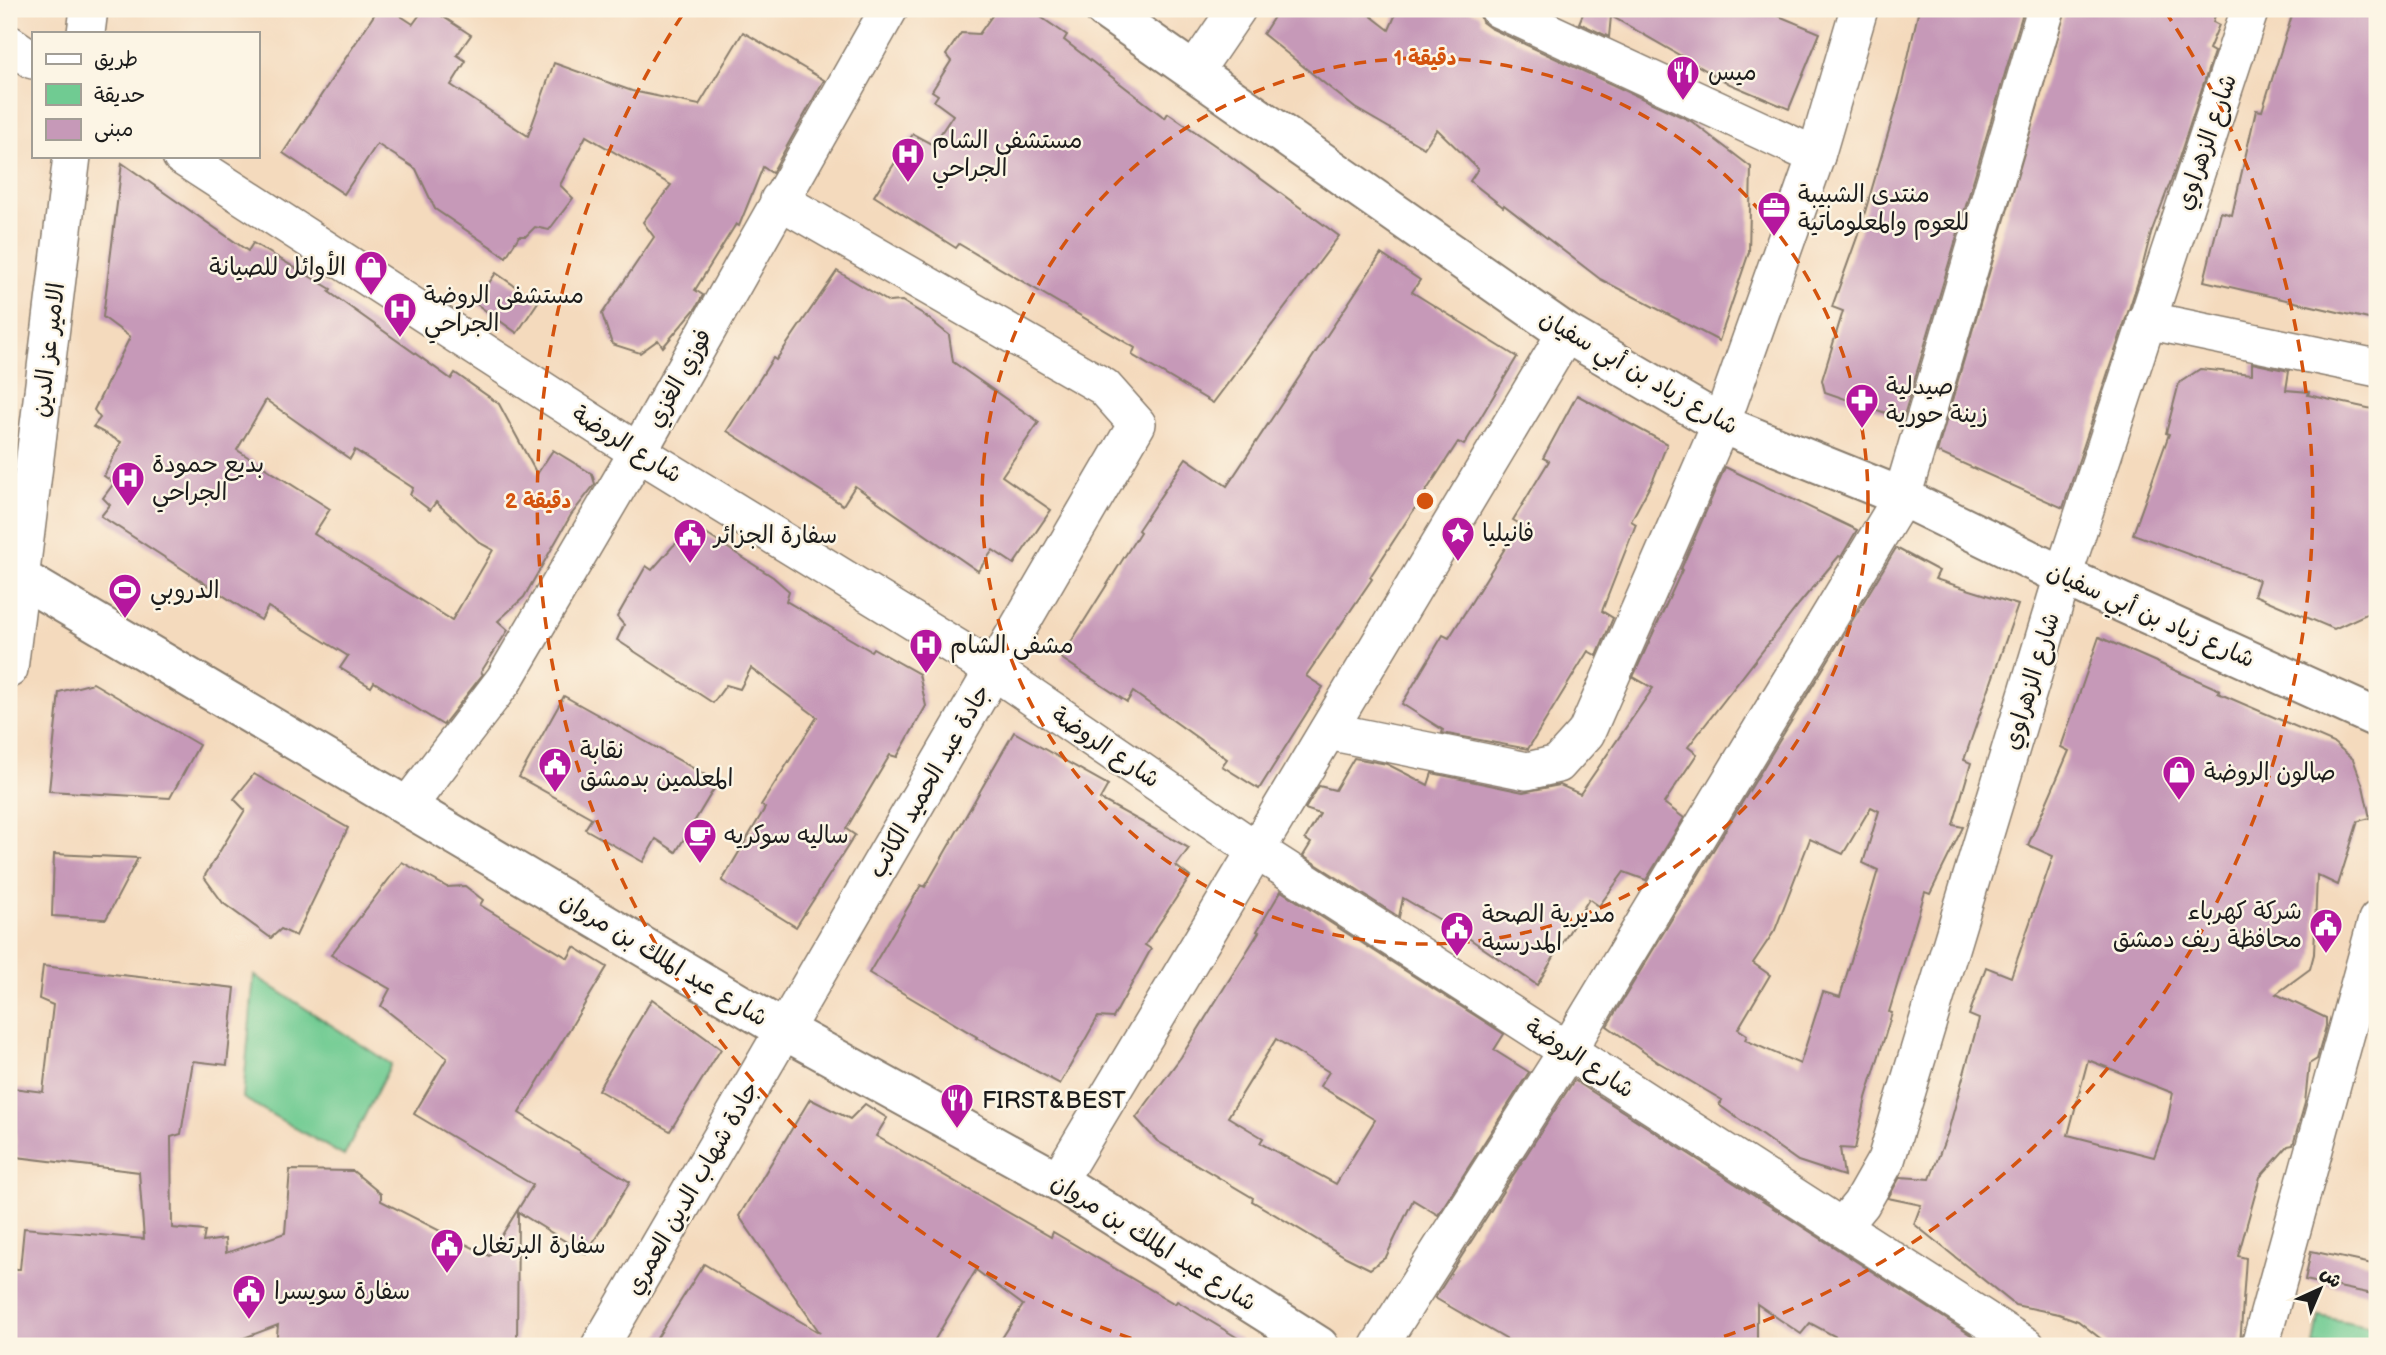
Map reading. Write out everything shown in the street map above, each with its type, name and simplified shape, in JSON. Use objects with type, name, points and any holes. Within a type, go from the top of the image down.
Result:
[{"type":"street","points":[[86,32],[89,9]]},
{"type":"street","name":"فوزي الغزي","points":[[407,807],[504,680],[638,452],[889,9]]},
{"type":"street","name":"شارع زياد بن أبي سفيان","points":[[1104,9],[1566,333],[1721,424],[1902,498],[2063,576],[2377,718]]},
{"type":"street","points":[[1194,72],[1237,9]]},
{"type":"street","points":[[1499,9],[1816,156]]},
{"type":"street","points":[[1328,731],[1527,771],[1558,764],[1586,733],[1721,424],[1816,156],[1859,9]]},
{"type":"street","points":[[1379,1346],[1568,1050],[1902,498],[2046,9]]},
{"type":"street","name":"شارع الزهراوي","points":[[1842,1227],[1875,1183],[1886,1160],[2063,576],[2250,9]]},
{"type":"street","points":[[9,44],[32,59]]},
{"type":"street","name":"الامير عز الدين","points":[[9,669],[14,573],[72,158]]},
{"type":"street","name":"شارع الروضة","points":[[184,158],[638,452],[993,670],[1256,850],[2026,1346]]},
{"type":"street","name":"جادة عبد الحميد الكاتب","points":[[779,200],[1104,387],[1137,424],[784,1030]]},
{"type":"street","points":[[2146,320],[2377,368]]},
{"type":"street","points":[[1058,1181],[1566,333]]},
{"type":"street","name":"شارع عبد الملك بن مروان","points":[[14,573],[784,1030],[1058,1181],[1319,1346]]},
{"type":"street","points":[[2260,1346],[2377,920]]},
{"type":"street","name":"جادة شهاب الدين العمري","points":[[600,1346],[784,1030]]},
{"type":"green space","points":[[254,975],[391,1064],[344,1156],[243,1098]]},
{"type":"green space","points":[[2319,1316],[2377,1328],[2377,1346],[2314,1346]]},
{"type":"building","points":[[378,9],[390,9],[413,24],[424,9],[431,9],[471,35],[457,55],[466,61],[451,85],[528,136],[554,63],[632,91],[699,105],[743,32],[824,80],[772,173],[763,167],[739,226],[736,224],[695,290],[703,295],[696,308],[663,347],[658,340],[640,353],[612,344],[602,314],[654,237],[643,222],[671,185],[586,136],[560,185],[573,198],[549,230],[535,227],[526,236],[519,236],[506,257],[435,209],[416,169],[377,144],[344,194],[283,153]]},
{"type":"building","points":[[1029,9],[1067,35],[1064,40],[1165,118],[1168,113],[1339,236],[1213,403],[1132,355],[1135,348],[959,244],[956,248],[874,196],[913,134],[933,145],[953,115],[934,101],[938,95],[932,91],[951,61],[946,55],[961,33],[979,34],[994,13]]},
{"type":"building","points":[[1279,9],[1362,9],[1389,30],[1398,9],[1467,9],[1480,15],[1482,22],[1490,28],[1691,121],[1751,167],[1749,252],[1719,341],[1600,279],[1504,205],[1503,207],[1470,181],[1478,169],[1437,129],[1424,148],[1355,108],[1263,34]]},
{"type":"building","points":[[1585,9],[1762,9],[1820,33],[1789,109],[1730,84],[1611,16],[1609,37],[1579,23]]},
{"type":"building","points":[[1919,9],[2024,9],[1903,419],[1825,392],[1822,380],[1843,311],[1832,307],[1860,229],[1900,93]]},
{"type":"building","points":[[2066,9],[2217,9],[2213,22],[2219,25],[2209,49],[2214,52],[2151,233],[2140,276],[2063,508],[1937,452]]},
{"type":"building","points":[[2294,9],[2377,9],[2377,321],[2204,281],[2221,212],[2232,215],[2256,110],[2262,111]]},
{"type":"building","points":[[122,163],[248,251],[253,243],[331,289],[329,292],[451,379],[455,373],[499,404],[537,474],[553,450],[592,474],[595,484],[571,515],[524,597],[498,621],[508,630],[481,672],[483,674],[443,725],[374,682],[371,687],[340,668],[348,656],[268,607],[261,620],[101,516],[110,505],[103,498],[114,483],[104,476],[121,442],[93,427],[100,418],[94,410],[130,337],[103,317]],"holes":[[[266,400],[350,459],[355,450],[413,488],[410,495],[430,510],[436,502],[480,543],[493,550],[452,620],[314,534],[330,509],[237,450]]]},
{"type":"building","points":[[1381,254],[1420,280],[1412,292],[1517,357],[1464,445],[1458,442],[1370,577],[1372,579],[1306,676],[1323,687],[1259,789],[1222,766],[1227,759],[1133,692],[1127,702],[1061,658],[1140,532],[1138,530],[1186,458],[1227,486]]},
{"type":"building","points":[[837,271],[889,302],[902,301],[923,314],[949,335],[953,362],[1039,422],[1002,476],[1051,510],[1014,564],[993,550],[978,571],[855,486],[843,505],[727,431],[773,358],[776,360]]},
{"type":"building","points":[[496,273],[538,302],[517,333],[475,303]]},
{"type":"building","points":[[2252,363],[2289,371],[2286,390],[2309,392],[2308,395],[2377,410],[2377,597],[2373,611],[2334,629],[2254,595],[2259,580],[2133,534],[2169,434],[2166,433],[2179,383],[2200,369],[2252,374]]},
{"type":"building","points":[[1577,395],[1667,444],[1653,480],[1631,521],[1636,524],[1602,611],[1613,618],[1597,656],[1588,651],[1528,749],[1442,733],[1443,730],[1402,704],[1443,635],[1449,638],[1520,524],[1513,520],[1549,461],[1543,458]]},
{"type":"building","points":[[1725,467],[1857,530],[1841,557],[1839,556],[1799,604],[1688,747],[1697,754],[1664,803],[1684,818],[1646,880],[1624,872],[1599,906],[1589,899],[1537,985],[1454,928],[1403,898],[1399,917],[1303,856],[1311,843],[1305,839],[1320,814],[1305,809],[1319,786],[1335,790],[1354,758],[1387,764],[1428,785],[1432,773],[1523,792],[1560,785],[1580,794],[1653,688],[1633,677]]},
{"type":"building","points":[[706,534],[773,577],[789,591],[786,601],[871,651],[873,648],[919,674],[926,706],[897,757],[890,755],[846,829],[855,835],[796,927],[722,881],[765,808],[761,805],[817,717],[751,668],[740,689],[726,685],[713,703],[617,640],[624,625],[617,617],[646,566],[652,570],[673,546],[686,536]]},
{"type":"building","points":[[1896,548],[1939,571],[1935,579],[2018,605],[1964,760],[1971,763],[1953,825],[1963,827],[1930,894],[1925,892],[1889,1012],[1892,1013],[1866,1098],[1855,1149],[1840,1148],[1844,1176],[1798,1161],[1719,1105],[1722,1100],[1658,1062],[1607,1026]],"holes":[[[1871,807],[1879,811],[1863,863],[1878,870],[1840,997],[1823,992],[1800,1064],[1745,1040],[1747,1035],[1738,1029],[1770,975],[1753,963],[1775,930],[1810,839],[1843,854]]]},
{"type":"building","points":[[2099,637],[2220,690],[2218,693],[2334,743],[2353,759],[2363,786],[2370,818],[2358,821],[2338,885],[2317,875],[2314,954],[2310,969],[2276,994],[2326,1018],[2326,1026],[2317,1059],[2309,1064],[2305,1103],[2293,1145],[2288,1146],[2260,1177],[2238,1256],[2246,1258],[2240,1346],[2110,1346],[2078,1321],[2059,1314],[2015,1305],[1914,1224],[1921,1205],[1888,1198],[1900,1177],[1930,1179],[1948,1132],[1979,1019],[1969,1015],[1986,967],[2011,977],[2053,856],[2028,845],[2069,751],[2061,747]],"holes":[[[2088,1060],[2173,1093],[2167,1122],[2154,1157],[2068,1135]]]},
{"type":"building","points":[[93,683],[199,745],[170,798],[49,791],[59,692]]},
{"type":"building","points":[[564,696],[718,782],[676,852],[656,839],[643,862],[585,829],[592,818],[519,777]]},
{"type":"building","points":[[1014,732],[1108,785],[1100,799],[1189,848],[1176,866],[1190,877],[1145,945],[1151,949],[1113,1018],[1098,1017],[1060,1084],[976,1038],[869,973],[921,885],[925,887]]},
{"type":"building","points":[[254,774],[348,828],[296,936],[281,929],[271,938],[223,903],[204,877],[245,810],[234,799]]},
{"type":"building","points":[[54,854],[138,858],[106,919],[52,916]]},
{"type":"building","points":[[402,862],[447,887],[465,886],[483,900],[480,905],[568,958],[574,947],[607,967],[519,1113],[630,1182],[586,1254],[518,1212],[517,1346],[276,1346],[278,1325],[223,1346],[20,1346],[9,1337],[9,1269],[20,1269],[24,1228],[144,1239],[139,1172],[17,1157],[12,1088],[43,1092],[53,1005],[39,999],[43,966],[235,988],[227,1065],[193,1061],[181,1134],[171,1137],[172,1228],[205,1231],[203,1242],[225,1239],[226,1253],[285,1233],[290,1170],[353,1171],[381,1194],[381,1201],[489,1256],[533,1185],[414,1114],[447,1058],[381,1006],[390,989],[331,955]]},
{"type":"building","points":[[1281,891],[1504,1034],[1494,1050],[1529,1072],[1438,1215],[1413,1200],[1386,1257],[1370,1269],[1252,1201],[1253,1198],[1157,1141],[1136,1118],[1181,1057],[1259,932],[1257,931]],"holes":[[[1276,1039],[1329,1072],[1320,1086],[1375,1120],[1336,1184],[1260,1143],[1263,1138],[1228,1117]]]},
{"type":"building","points":[[652,999],[721,1049],[670,1131],[598,1090]]},
{"type":"building","points":[[1574,1080],[1988,1346],[1853,1346],[1810,1323],[1801,1334],[1757,1304],[1757,1346],[1518,1346],[1435,1298]]},
{"type":"building","points":[[810,1099],[850,1119],[865,1104],[887,1118],[876,1136],[1051,1237],[1053,1232],[1175,1304],[1177,1301],[1251,1346],[997,1346],[1023,1305],[976,1270],[931,1346],[652,1346],[704,1264],[820,1333],[739,1216]]},
{"type":"building","points":[[2311,1251],[2377,1265],[2377,1295],[2305,1280]]},
{"type":"place","name":"ميس","points":[[1683,102]]},
{"type":"place","name":"مستشفى الشام الجراحي","points":[[908,184]]},
{"type":"place","name":"منتدى الشبيبة للعوم والمعلوماتية","points":[[1774,238]]},
{"type":"place","name":"الأوائل للصيانة","points":[[371,297]]},
{"type":"place","name":"مستشفى الروضة الجراحي","points":[[400,339]]},
{"type":"place","name":"صيدلية زينة حورية","points":[[1862,430]]},
{"type":"place","name":"بديع حمودة الجراحي","points":[[128,508]]},
{"type":"place","name":"فانيليا","points":[[1458,563]]},
{"type":"place","name":"سفارة الجزائر","points":[[690,565]]},
{"type":"place","name":"الدروبي","points":[[125,620]]},
{"type":"place","name":"مشفى الشام","points":[[926,675]]},
{"type":"place","name":"نقابة المعلمين بدمشق","points":[[555,794]]},
{"type":"place","name":"صالون الروضة","points":[[2179,802]]},
{"type":"place","name":"ساليه سوكريه","points":[[700,865]]},
{"type":"place","name":"شركة كهرباء محافظة ريف دمشق","points":[[2326,955]]},
{"type":"place","name":"مديرية الصحة المدرسية","points":[[1457,958]]},
{"type":"place","name":"FIRST&BEST","points":[[957,1130]]},
{"type":"place","name":"سفارة البرتغال","points":[[447,1275]]},
{"type":"place","name":"سفارة سويسرا","points":[[249,1321]]}]
